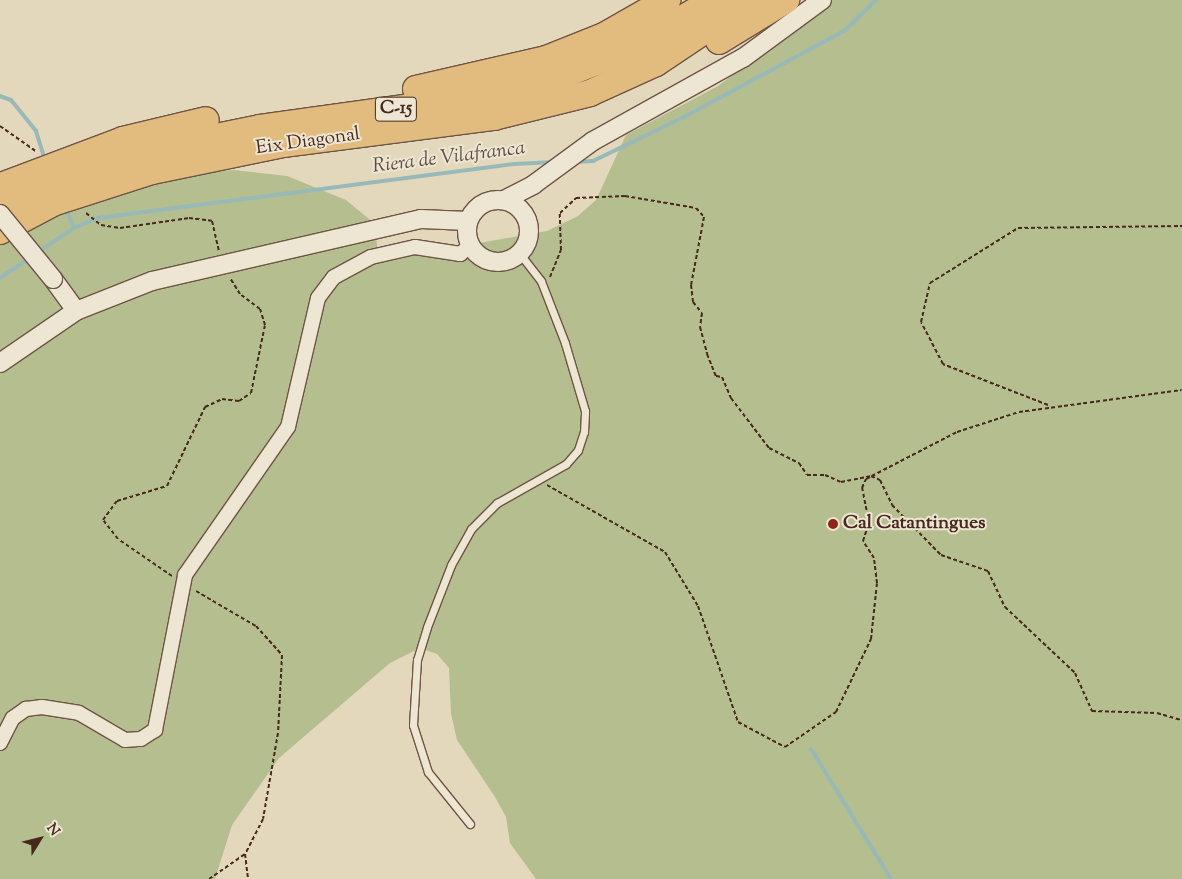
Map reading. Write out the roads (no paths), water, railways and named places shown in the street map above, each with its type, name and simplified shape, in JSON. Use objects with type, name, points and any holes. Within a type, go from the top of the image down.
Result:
[{"type":"highway","points":[[0,187],[78,155],[167,128],[519,68],[604,36],[667,0]]},
{"type":"highway","name":"Eix Diagonal","points":[[0,208],[84,172],[180,144],[462,100],[550,80],[635,47],[714,0]]},
{"type":"highway","name":"Eix Diagonal","points":[[0,231],[55,202],[152,171],[283,144],[494,117],[590,93],[656,64],[750,0]]},
{"type":"highway","points":[[590,93],[612,92],[660,74],[786,0]]},
{"type":"street","points":[[533,185],[526,216],[528,238],[520,254],[491,262],[470,246],[468,221],[478,207],[504,200],[533,185],[593,141],[743,58],[822,0]]},
{"type":"street","points":[[504,200],[526,216]]},
{"type":"street","points":[[0,214],[53,278],[76,311]]},
{"type":"street","points":[[0,363],[76,311],[152,281],[421,219],[468,221]]},
{"type":"street","points":[[0,744],[13,718],[42,707],[79,713],[125,740],[152,734],[158,719],[182,583],[197,554],[288,427],[311,317],[334,277],[364,259],[393,251],[415,247],[460,254],[470,246]]},
{"type":"lane","points":[[470,824],[428,772],[418,750],[413,725],[417,660],[440,591],[471,529],[497,503],[566,464],[578,450],[585,411],[541,281],[520,254]]},
{"type":"waterway","name":"Riera de Vilafranca","points":[[575,162],[593,161],[684,117],[844,31],[876,0]]},
{"type":"waterway","points":[[0,96],[11,100],[36,131],[43,154]]},
{"type":"waterway","name":"Riera de Vilafranca","points":[[38,252],[74,228],[98,218],[515,164],[553,162]]},
{"type":"waterway","points":[[67,212],[74,228]]},
{"type":"waterway","name":"Riera de Vilafranca","points":[[0,278],[30,258]]},
{"type":"waterway","points":[[811,749],[891,879]]},
{"type":"place","name":"Cal Catantingues","points":[[833,524]]}]
